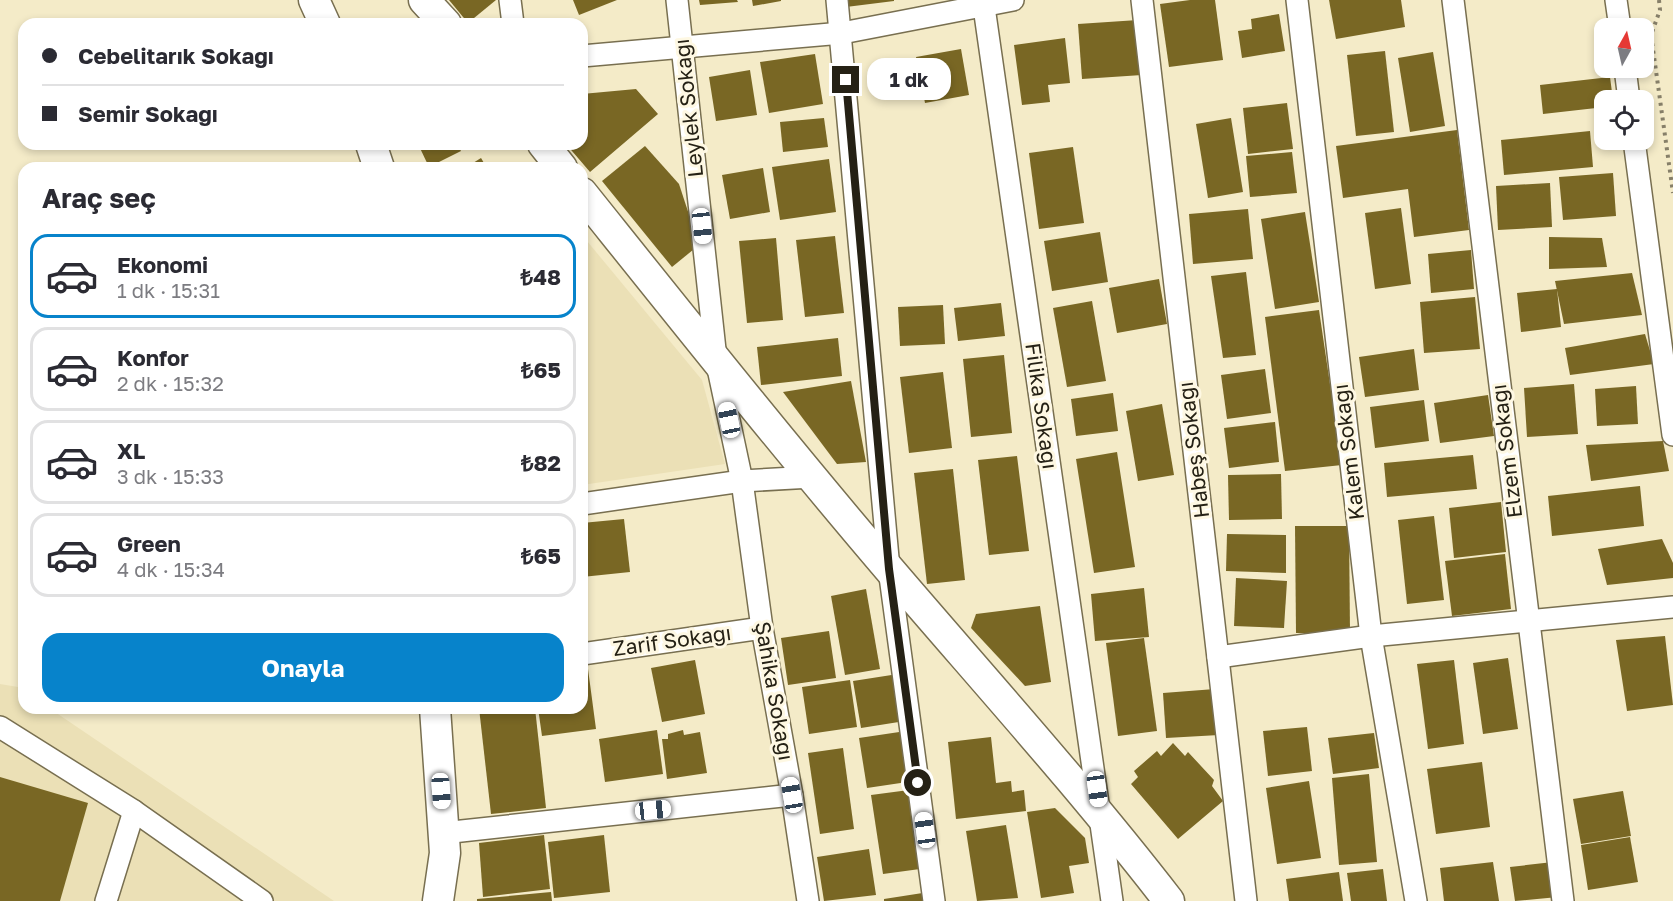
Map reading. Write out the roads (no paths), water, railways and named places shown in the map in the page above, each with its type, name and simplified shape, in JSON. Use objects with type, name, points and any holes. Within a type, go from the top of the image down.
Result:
[{"type":"main road","points":[[314,0],[322,18]]},
{"type":"main road","points":[[424,0],[440,18]]},
{"type":"main road","points":[[548,150],[557,162]]},
{"type":"main road","points":[[588,200],[812,477],[1101,813],[1169,901]]},
{"type":"main road","points":[[435,714],[445,854],[438,901]]},
{"type":"street","points":[[510,0],[512,18]]},
{"type":"street","name":"Leylek Sokağı","points":[[676,0],[716,359],[742,481]]},
{"type":"street","points":[[837,0],[842,33],[889,569],[934,901]]},
{"type":"street","points":[[588,56],[683,49],[842,33],[983,3],[1012,0]]},
{"type":"street","name":"Habeş Sokağı","points":[[1142,0],[1246,901]]},
{"type":"street","name":"Kalem Sokağı","points":[[1297,0],[1371,636],[1416,901]]},
{"type":"street","name":"Elzem Sokağı","points":[[1453,0],[1563,901]]},
{"type":"street","points":[[1616,0],[1619,18]]},
{"type":"street","name":"Filika Sokağı","points":[[983,3],[1112,901]]},
{"type":"street","points":[[1635,150],[1673,435]]},
{"type":"street","points":[[588,503],[742,481],[812,477]]},
{"type":"street","name":"Şahika Sokağı","points":[[742,481],[762,628],[792,795],[808,901]]},
{"type":"street","points":[[1218,657],[1371,636],[1528,623],[1673,607]]},
{"type":"street","name":"Zarif Sokağı","points":[[588,653],[762,628]]},
{"type":"street","points":[[0,727],[134,811],[262,901]]},
{"type":"street","points":[[443,833],[792,795]]},
{"type":"street","points":[[106,901],[134,811]]}]
